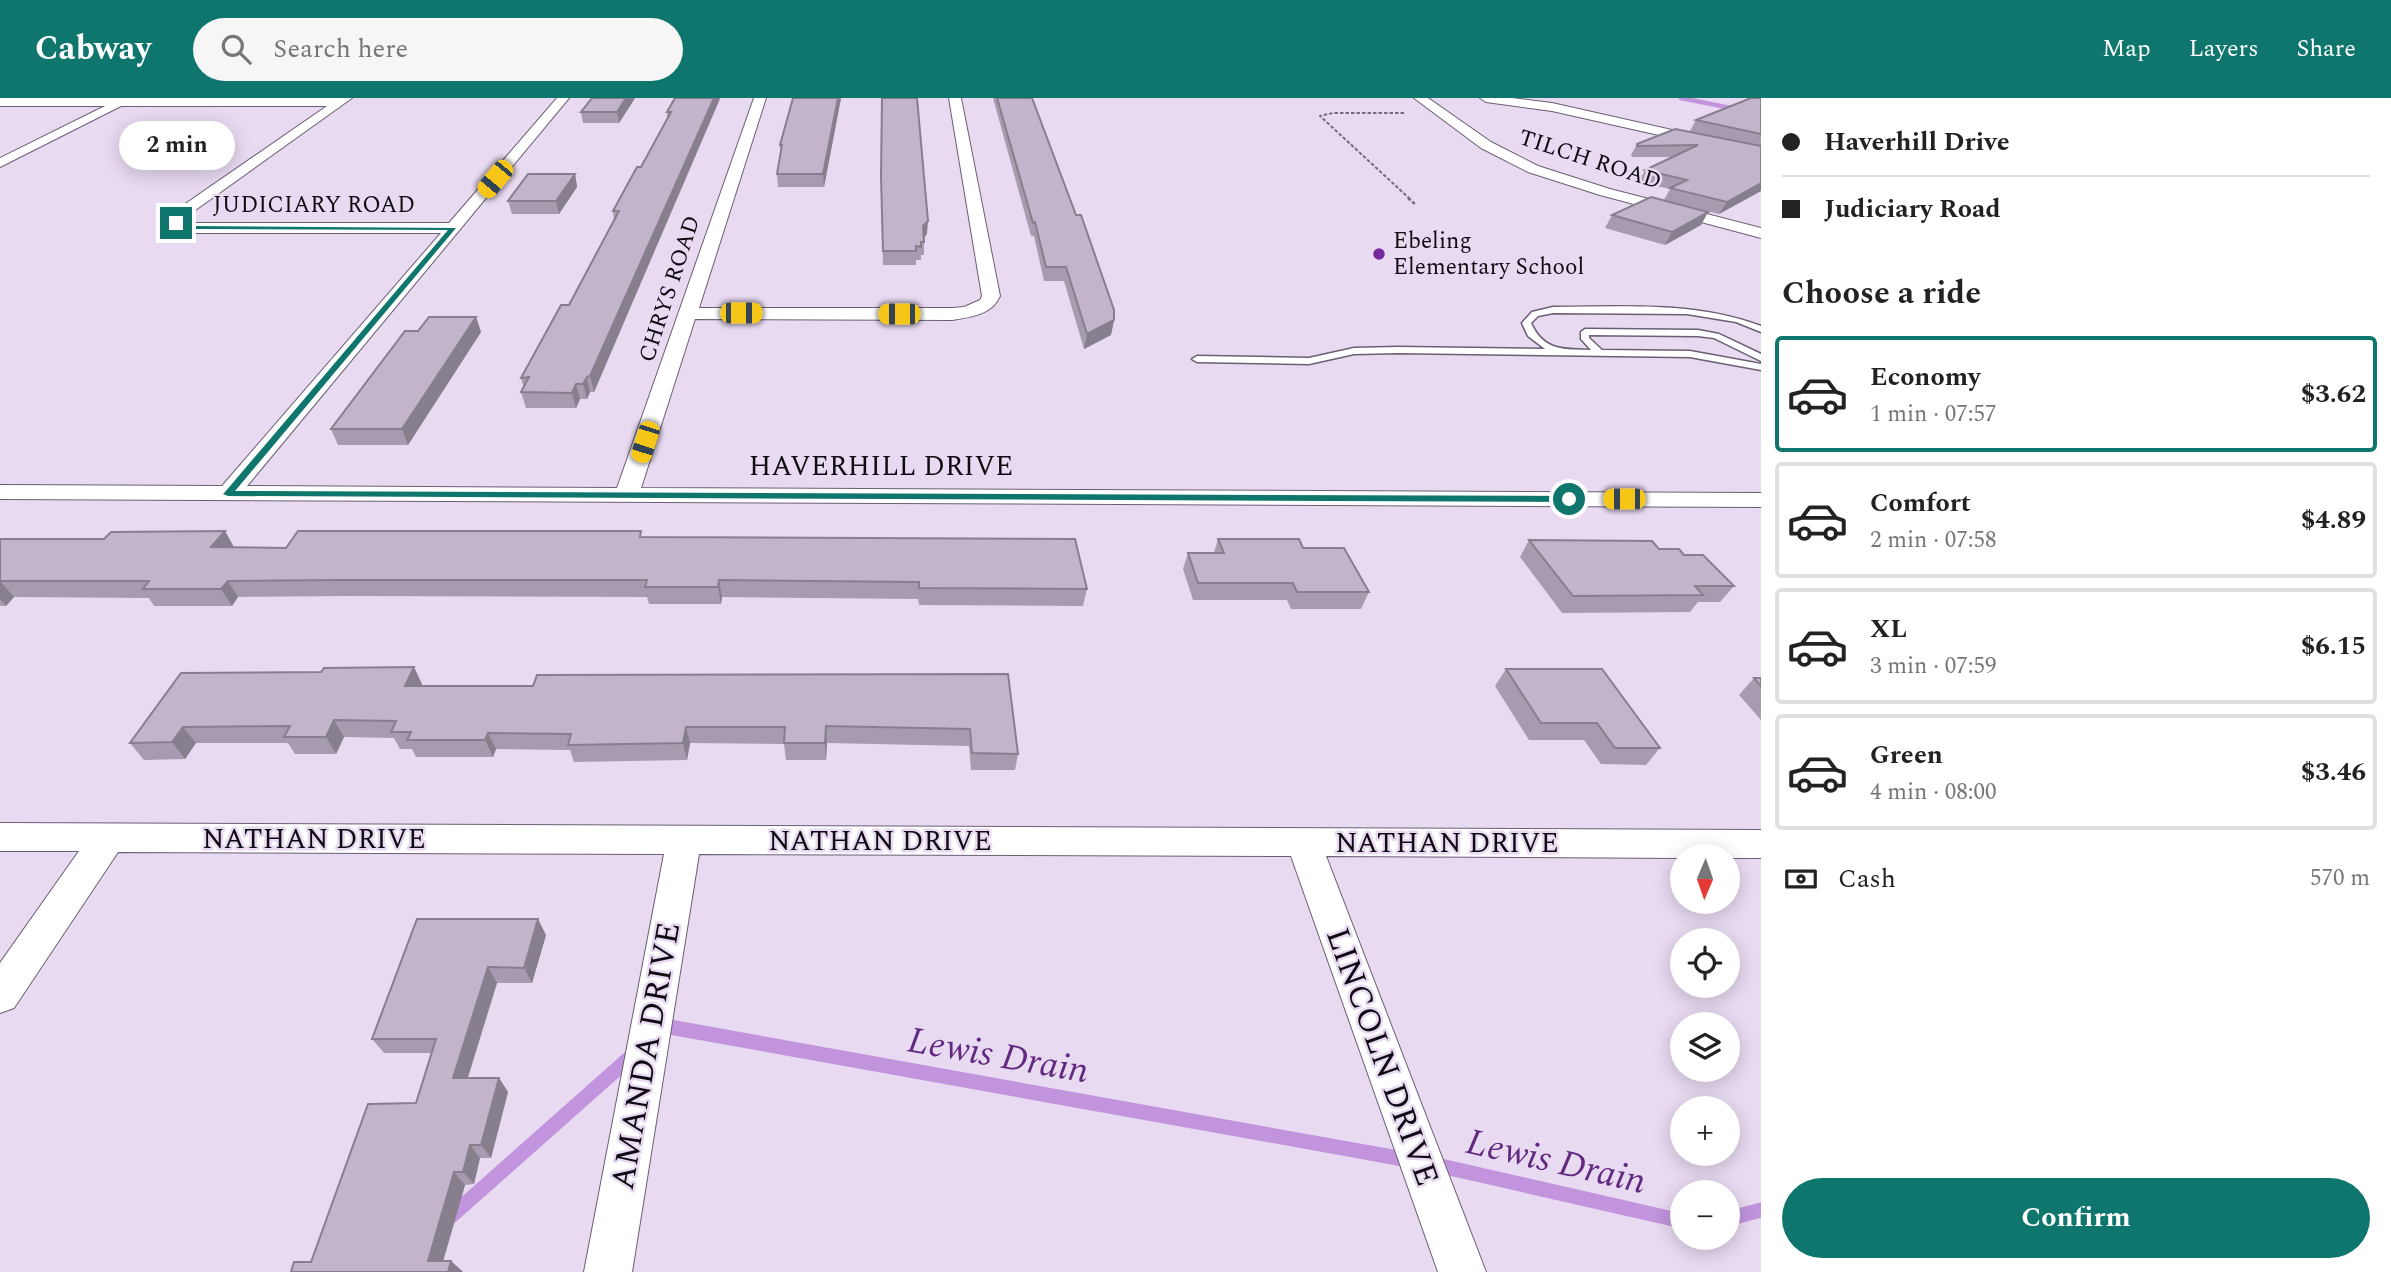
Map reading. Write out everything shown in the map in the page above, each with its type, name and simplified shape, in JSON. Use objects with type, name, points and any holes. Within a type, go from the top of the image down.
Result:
[{"type":"street","points":[[228,494],[564,98]]},
{"type":"street","name":"CHRYS ROAD","points":[[627,494],[760,98]]},
{"type":"street","points":[[688,313],[952,314],[981,308],[988,303],[991,296],[955,98]]},
{"type":"street","name":"TILCH ROAD","points":[[1420,98],[1486,145],[1533,169],[1605,192],[1761,233]]},
{"type":"street","points":[[1486,98],[1552,107],[1761,154]]},
{"type":"street","points":[[0,163],[125,100]]},
{"type":"street","points":[[0,102],[343,100]]},
{"type":"street","name":"JUDICIARY ROAD","points":[[343,100],[180,215],[176,223],[196,228],[453,228]]},
{"type":"street","name":"HAVERHILL DRIVE","points":[[0,492],[1761,500]]},
{"type":"street","name":"NATHAN DRIVE","points":[[0,837],[1761,844]]},
{"type":"street","points":[[0,995],[108,838]]},
{"type":"street","name":"AMANDA DRIVE","points":[[608,1272],[684,841]]},
{"type":"street","name":"LINCOLN DRIVE","points":[[1303,842],[1462,1272]]},
{"type":"lane","points":[[1554,352],[1531,334],[1526,323],[1535,314],[1553,310],[1694,312],[1727,316],[1761,329]]},
{"type":"lane","points":[[1599,352],[1585,339],[1585,332],[1698,333],[1716,336],[1761,358]]},
{"type":"lane","points":[[1197,359],[1309,361],[1354,351],[1398,350],[1599,352],[1690,354],[1761,367]]},
{"type":"path","points":[[1415,113],[1333,113],[1320,116],[1415,204]]},
{"type":"building","points":[[592,98],[626,98],[617,112],[581,112]]},
{"type":"building","points":[[675,98],[714,98],[590,376],[583,384],[576,384],[572,393],[521,392],[529,377],[521,378],[561,305],[569,305],[619,211],[613,211],[637,167],[641,167],[671,112],[667,112]]},
{"type":"building","points":[[793,98],[838,98],[823,174],[777,174],[780,145]]},
{"type":"building","points":[[882,98],[917,98],[928,221],[923,226],[924,242],[921,242],[921,247],[916,246],[916,251],[883,251]]},
{"type":"building","points":[[997,98],[1032,98],[1076,215],[1081,215],[1114,310],[1114,320],[1087,334],[1066,267],[1046,267]]},
{"type":"building","points":[[1751,98],[1761,98],[1761,134],[1696,120]]},
{"type":"building","points":[[1675,129],[1761,146],[1761,183],[1727,202],[1670,188],[1687,180],[1645,170],[1698,145],[1637,144]]},
{"type":"building","points":[[528,174],[575,174],[556,201],[508,201]]},
{"type":"building","points":[[1651,197],[1708,212],[1672,232],[1612,215]]},
{"type":"building","points":[[429,317],[476,317],[402,429],[331,429],[405,331],[418,331]]},
{"type":"building","points":[[225,531],[211,547],[286,548],[298,531],[641,531],[640,537],[1075,539],[1087,589],[919,588],[919,582],[719,580],[718,587],[645,587],[647,580],[340,580],[228,581],[221,589],[143,589],[149,581],[0,581],[0,539],[104,539],[111,532]]},
{"type":"building","points":[[1218,539],[1299,539],[1303,548],[1344,548],[1369,592],[1297,592],[1293,583],[1198,583],[1188,553],[1224,553]]},
{"type":"building","points":[[1529,540],[1652,541],[1659,549],[1679,549],[1684,555],[1703,555],[1734,586],[1695,586],[1703,595],[1573,596]]},
{"type":"building","points":[[414,667],[405,686],[533,686],[537,675],[1008,674],[1018,754],[972,753],[970,729],[826,726],[825,743],[784,743],[785,727],[686,727],[683,743],[568,745],[571,734],[488,733],[485,740],[407,740],[411,732],[391,732],[396,721],[334,720],[326,737],[284,737],[290,726],[183,727],[172,742],[130,743],[181,673],[321,672],[324,668]]},
{"type":"building","points":[[1506,669],[1602,669],[1660,748],[1615,748],[1597,723],[1541,723]]},
{"type":"building","points":[[417,919],[538,919],[524,968],[488,967],[453,1078],[499,1078],[481,1145],[470,1145],[463,1172],[454,1172],[428,1261],[451,1261],[448,1272],[291,1272],[294,1262],[311,1262],[368,1104],[416,1103],[436,1039],[372,1039]]},
{"type":"waterway","points":[[1681,98],[1761,114]]},
{"type":"waterway","name":"Lewis Drain","points":[[659,1032],[664,1026],[1409,1160]]},
{"type":"waterway","name":"Lewis Drain","points":[[449,1218],[634,1054]]},
{"type":"waterway","name":"Lewis Drain","points":[[1432,1164],[1670,1218]]},
{"type":"waterway","name":"Lewis Drain","points":[[1740,1216],[1761,1210]]},
{"type":"place","name":"Ebeling Elementary School","points":[[1379,254]]},
{"type":"route","points":[[176,223],[196,228],[453,228],[228,494],[1569,499]]}]
